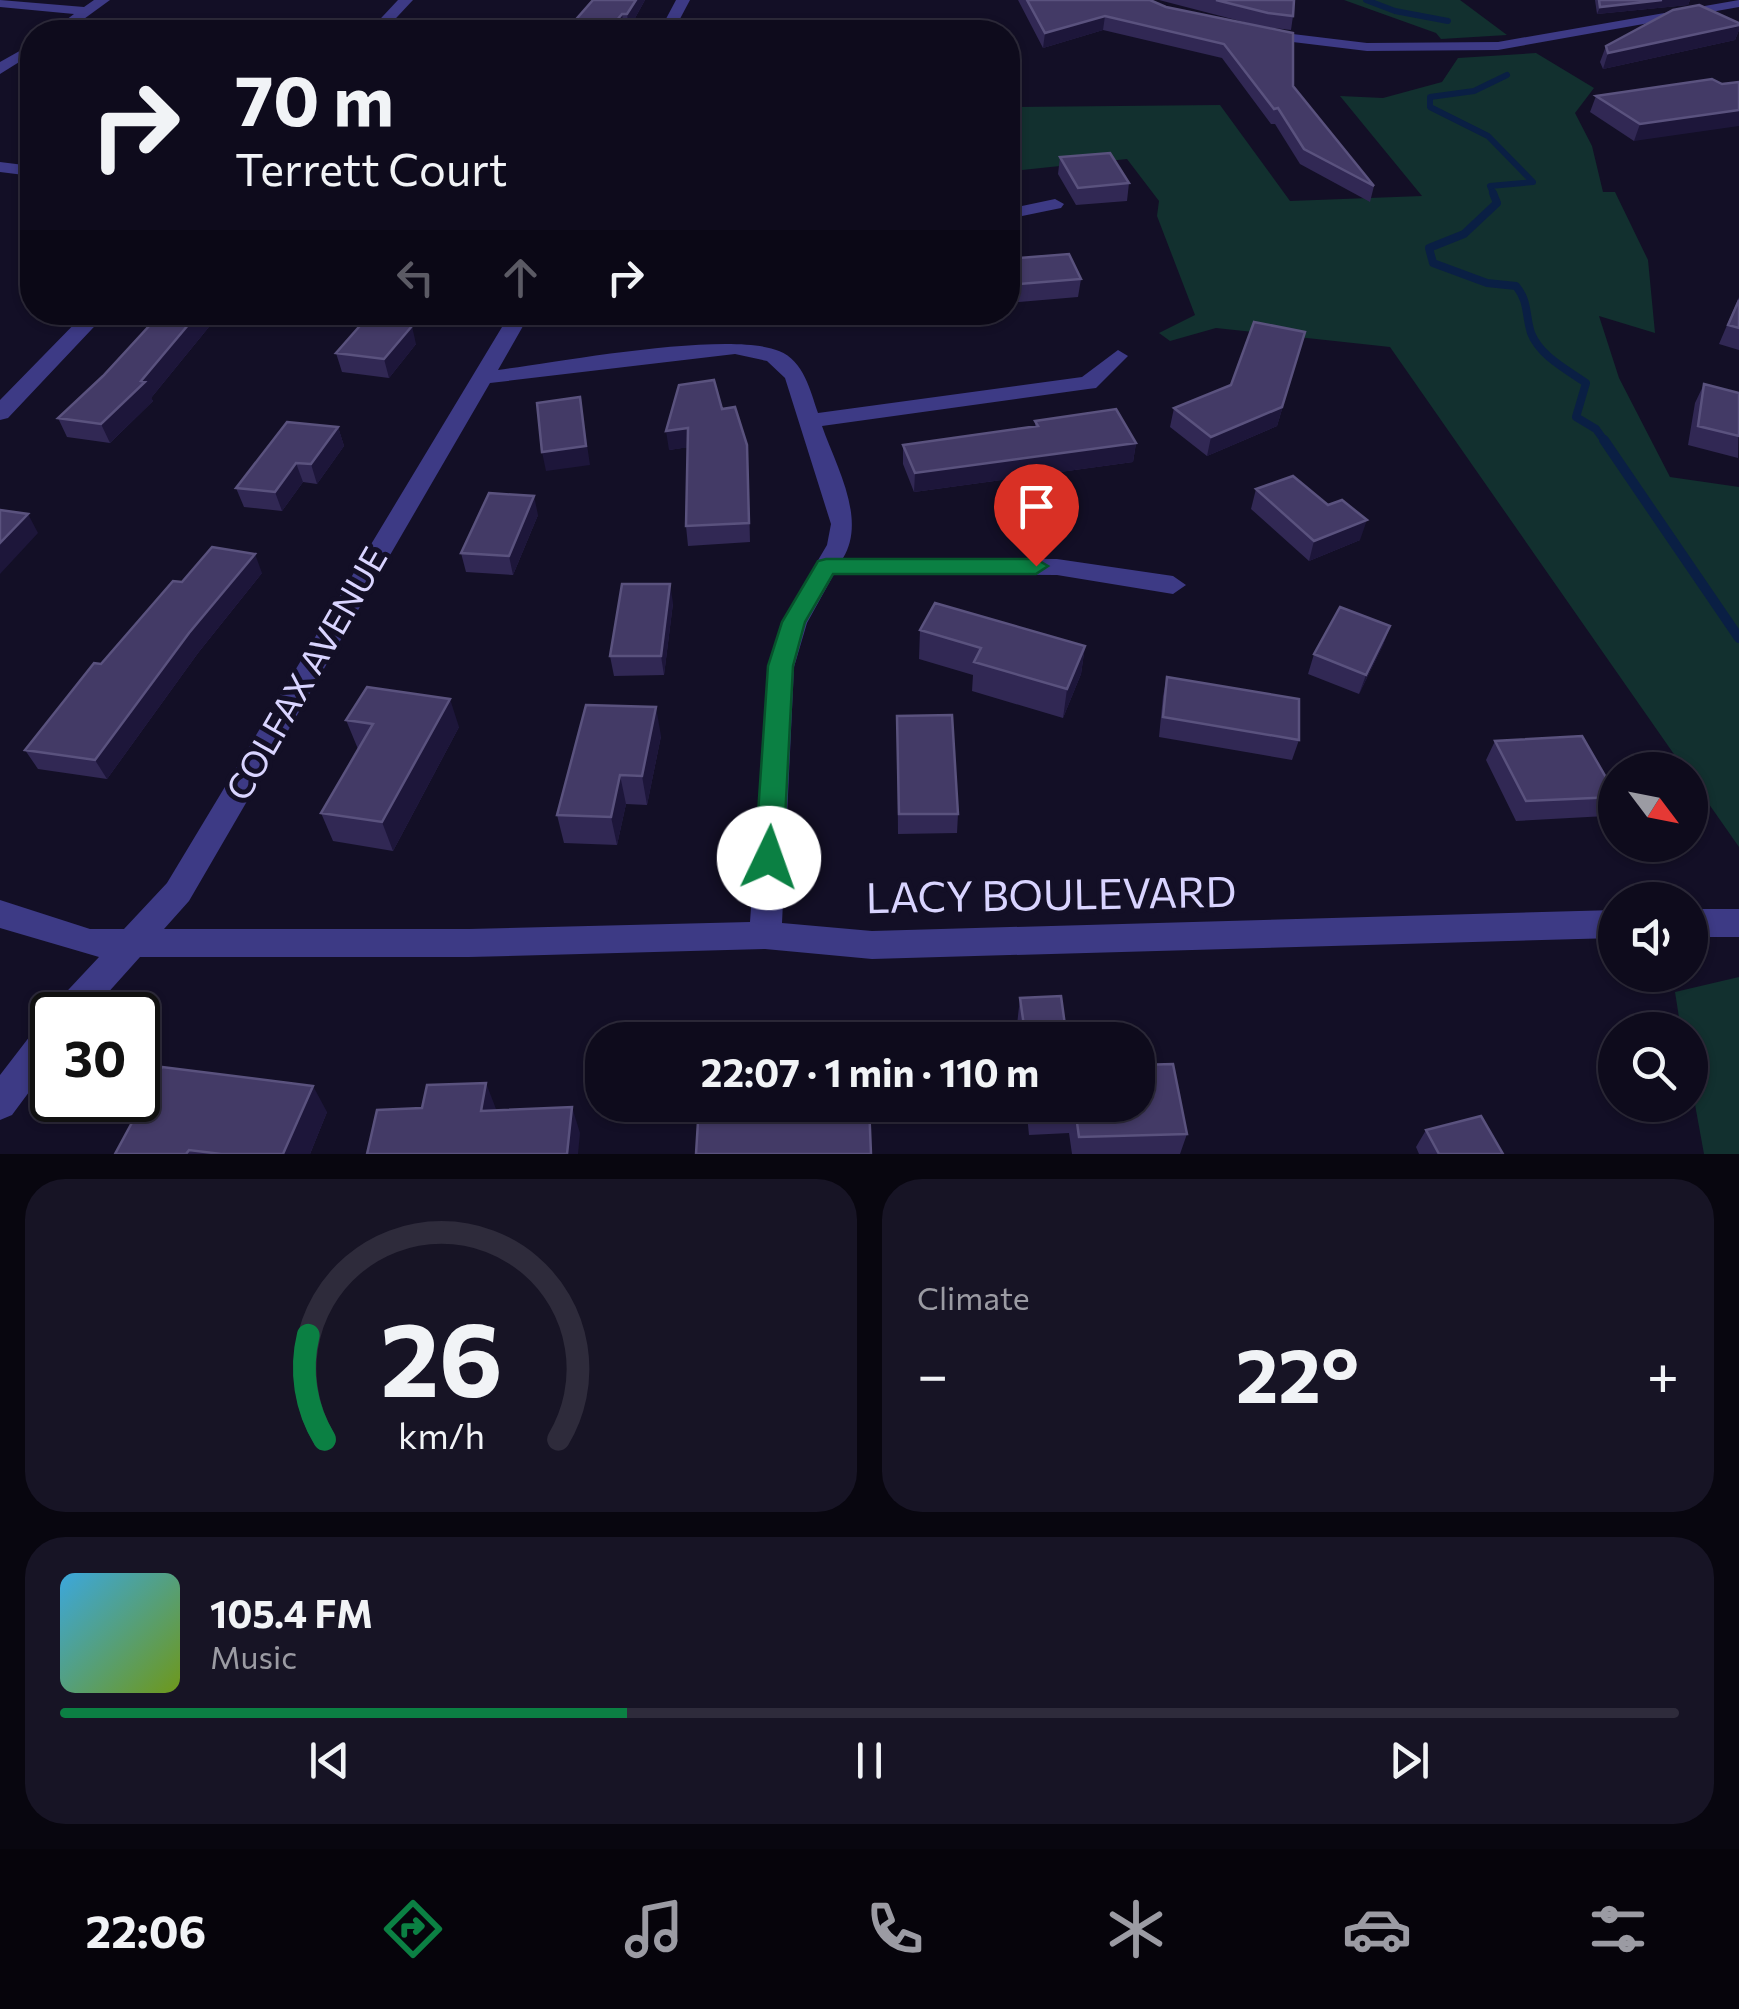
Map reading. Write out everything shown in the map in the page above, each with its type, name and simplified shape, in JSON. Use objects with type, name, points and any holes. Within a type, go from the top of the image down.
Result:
[{"type":"street","points":[[74,20],[103,0]]},
{"type":"street","points":[[387,20],[406,0]]},
{"type":"street","points":[[0,3],[87,11]]},
{"type":"street","points":[[1243,31],[1335,44],[1456,48],[1535,42],[1739,3]]},
{"type":"street","points":[[1020,211],[1055,204]]},
{"type":"street","points":[[0,413],[85,325]]},
{"type":"street","name":"COLFAX AVENUE","points":[[87,992],[178,892],[513,325]]},
{"type":"street","points":[[480,378],[736,348],[756,350],[788,366],[796,376],[842,524],[840,545],[794,622],[780,666],[765,935]]},
{"type":"street","points":[[810,422],[1088,383],[1118,356]]},
{"type":"street","points":[[826,566],[1043,567],[1172,585]]},
{"type":"street","name":"LACY BOULEVARD","points":[[0,914],[90,943],[468,943],[765,935],[872,945],[1598,924]]},
{"type":"street","points":[[1708,923],[1739,922]]},
{"type":"street","points":[[0,1103],[30,1063]]},
{"type":"green space","points":[[1344,0],[1460,0],[1507,35],[1441,39],[1436,33]]},
{"type":"green space","points":[[1536,53],[1594,88],[1575,113],[1592,146],[1603,192],[1615,192],[1648,260],[1655,333],[1599,316],[1619,378],[1670,477],[1739,487],[1739,847],[1708,803],[1708,752],[1672,752],[1390,347],[1216,328],[1170,341],[1159,333],[1195,315],[1157,216],[1159,201],[1127,159],[1022,170],[1020,167],[1020,107],[1220,105],[1290,201],[1422,196],[1340,96],[1383,98],[1442,82],[1458,58]]},
{"type":"green space","points":[[1739,977],[1739,1154],[1704,1154],[1698,1122],[1708,1122],[1708,1012],[1678,1012],[1675,992],[1708,992],[1708,984]]},
{"type":"building","points":[[593,0],[636,0],[627,14],[617,20],[576,20]]},
{"type":"building","points":[[1027,0],[1150,0],[1166,7],[1293,33],[1293,86],[1374,186],[1304,149],[1278,108],[1274,109],[1224,44],[1105,16],[1045,33]]},
{"type":"building","points":[[1216,0],[1294,0],[1293,16],[1268,13]]},
{"type":"building","points":[[1599,0],[1662,0],[1600,7]]},
{"type":"building","points":[[1699,5],[1739,25],[1608,53],[1606,46],[1673,10]]},
{"type":"building","points":[[1712,79],[1722,84],[1739,82],[1739,110],[1640,124],[1596,96]]},
{"type":"building","points":[[1110,153],[1129,183],[1078,188],[1060,157]]},
{"type":"building","points":[[1069,254],[1081,279],[1020,284],[1020,258]]},
{"type":"building","points":[[1739,300],[1739,328],[1728,325]]},
{"type":"building","points":[[1254,322],[1305,332],[1282,407],[1211,437],[1174,408],[1231,385]]},
{"type":"building","points":[[150,325],[188,325],[141,381],[145,382],[101,424],[58,418]]},
{"type":"building","points":[[361,325],[412,326],[384,359],[336,353]]},
{"type":"building","points":[[714,380],[722,409],[735,407],[747,445],[749,523],[686,526],[688,428],[666,431],[679,385]]},
{"type":"building","points":[[1704,384],[1739,393],[1739,436],[1698,426]]},
{"type":"building","points":[[580,397],[586,446],[542,452],[537,403]]},
{"type":"building","points":[[1116,409],[1136,443],[915,473],[903,445],[1038,426],[1035,421]]},
{"type":"building","points":[[287,422],[338,427],[311,464],[296,463],[275,492],[236,488]]},
{"type":"building","points":[[1293,476],[1328,505],[1342,500],[1367,520],[1314,541],[1256,489]]},
{"type":"building","points":[[489,493],[534,496],[509,556],[461,553]]},
{"type":"building","points":[[0,510],[28,514],[0,543]]},
{"type":"building","points":[[212,547],[255,554],[189,633],[95,760],[25,750],[94,663],[101,664],[173,581],[182,582]]},
{"type":"building","points":[[622,584],[670,584],[661,656],[610,656]]},
{"type":"building","points":[[935,603],[1085,646],[1067,689],[974,662],[981,648],[920,630]]},
{"type":"building","points":[[1340,607],[1390,626],[1366,675],[1314,654]]},
{"type":"building","points":[[1167,677],[1299,699],[1299,740],[1163,717]]},
{"type":"building","points":[[367,687],[450,699],[382,822],[321,813],[373,724],[346,720]]},
{"type":"building","points":[[586,705],[656,707],[642,776],[620,775],[611,817],[557,815]]},
{"type":"building","points":[[952,715],[958,814],[899,814],[897,716]]},
{"type":"building","points":[[1582,736],[1598,764],[1598,798],[1526,801],[1495,741]]},
{"type":"building","points":[[1061,996],[1065,1022],[1023,1022],[1020,998]]},
{"type":"building","points":[[1173,1064],[1187,1134],[1079,1137],[1077,1122],[1155,1122],[1155,1065]]},
{"type":"building","points":[[162,1067],[313,1086],[283,1154],[189,1150],[186,1154],[115,1154],[132,1122],[160,1122]]},
{"type":"building","points":[[486,1083],[481,1111],[572,1107],[567,1154],[367,1154],[377,1110],[422,1108],[427,1085]]},
{"type":"building","points":[[1481,1116],[1503,1154],[1439,1154],[1426,1130]]},
{"type":"building","points":[[698,1122],[870,1122],[871,1154],[696,1154]]},
{"type":"waterway","points":[[1366,0],[1395,11],[1448,21]]},
{"type":"waterway","points":[[1494,196],[1490,186],[1533,182],[1488,136],[1430,107],[1430,97],[1474,91],[1507,75]]},
{"type":"waterway","points":[[1493,193],[1497,203],[1464,234],[1429,248],[1433,263],[1487,283],[1516,286],[1523,297],[1535,341],[1554,361],[1586,383],[1576,417],[1596,429],[1606,443]]},
{"type":"waterway","points":[[1604,440],[1739,638]]},
{"type":"route","points":[[769,858],[780,666],[794,622],[826,566],[1036,566]]}]
